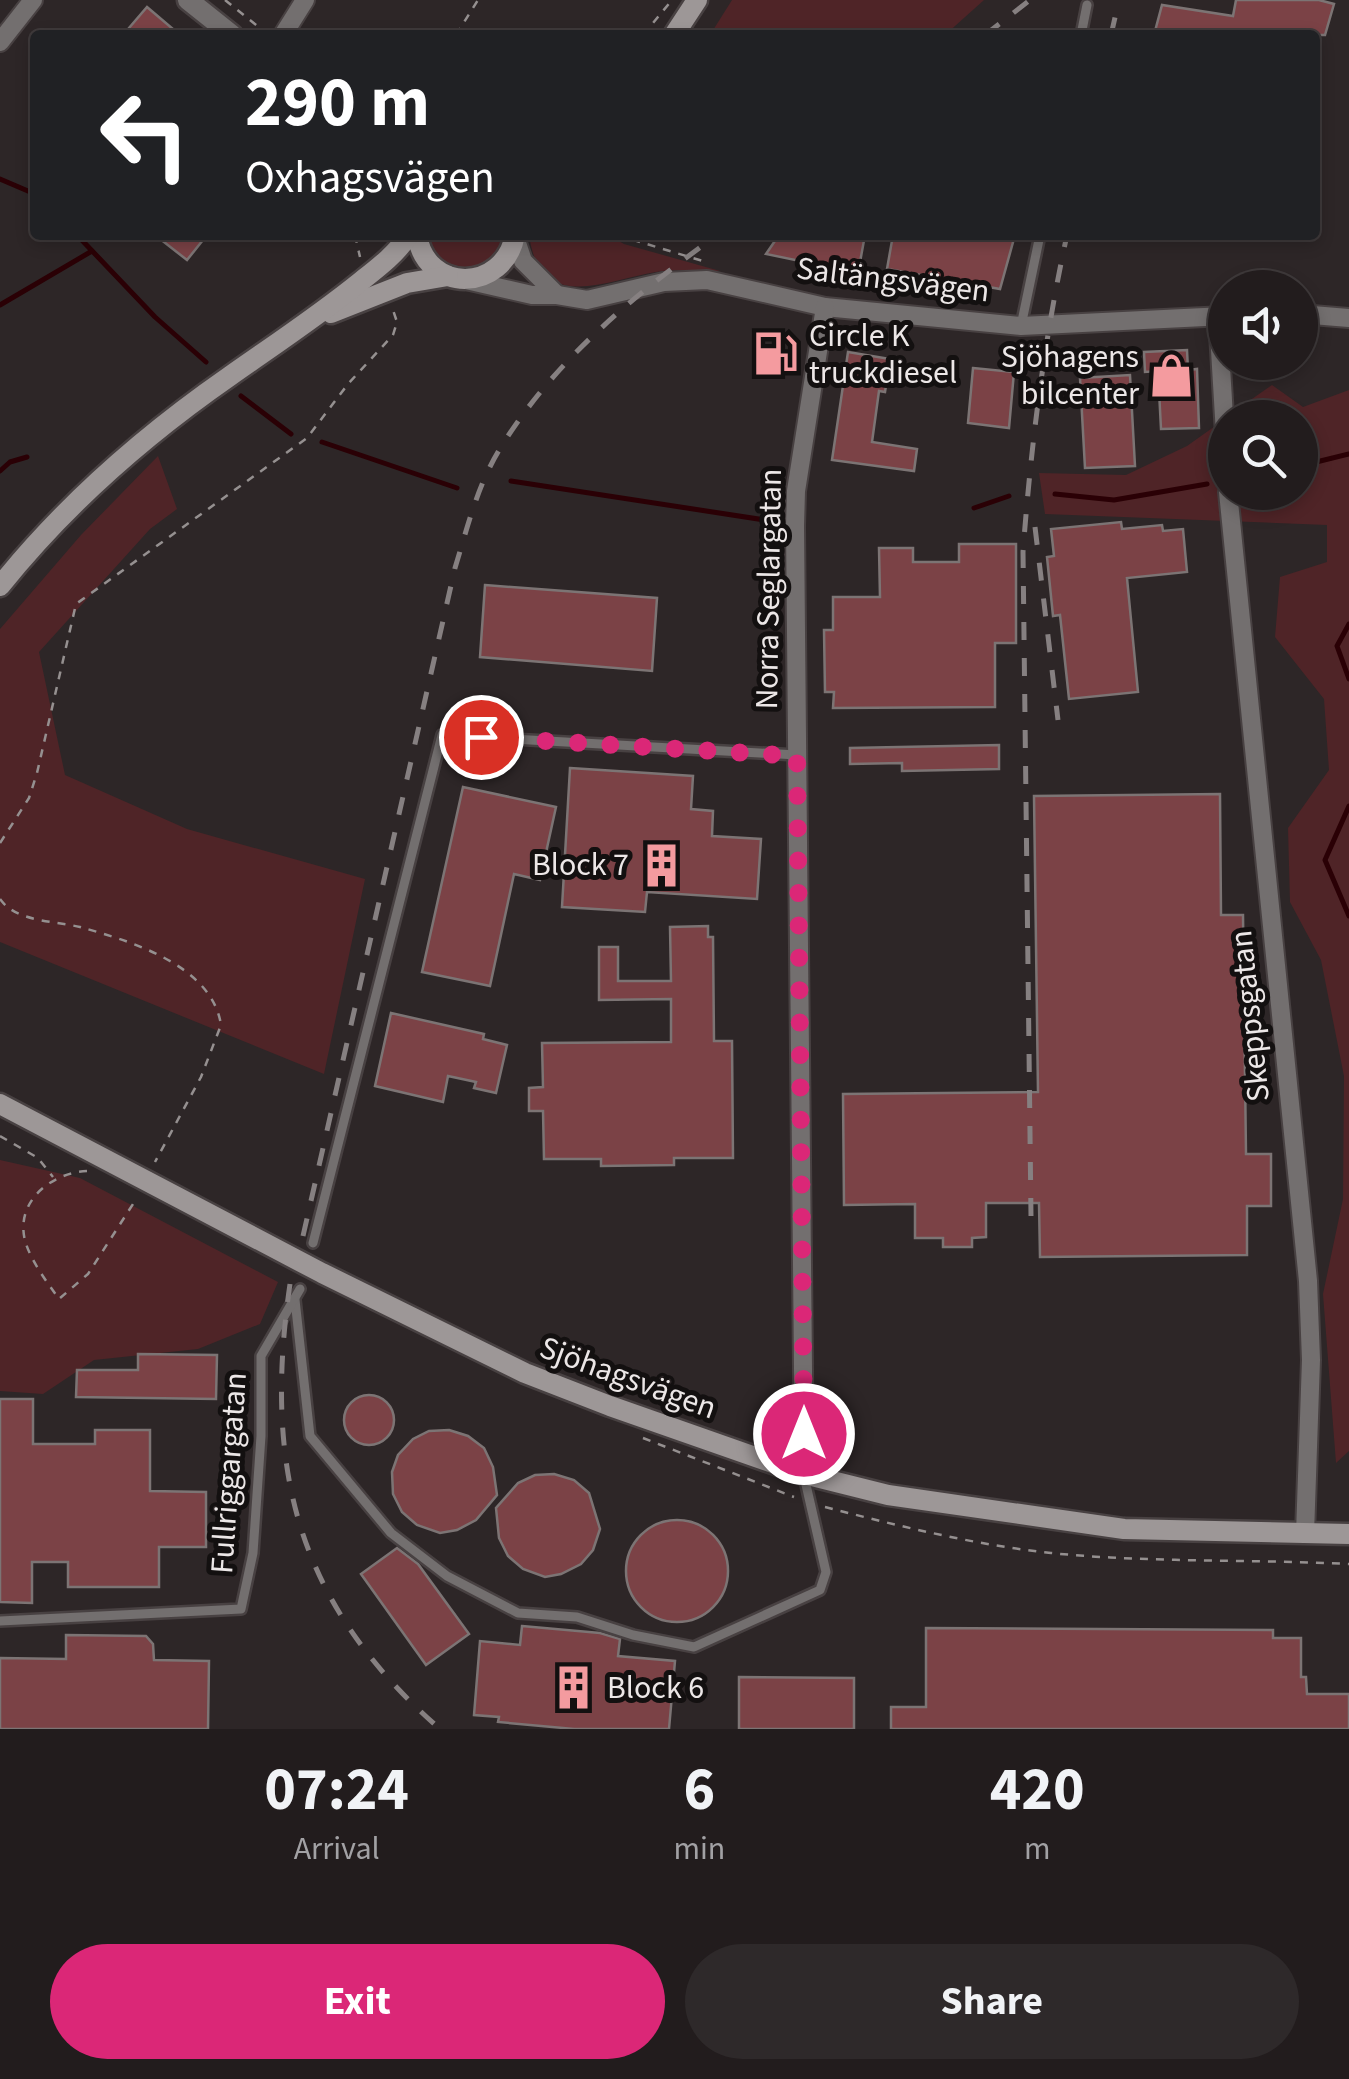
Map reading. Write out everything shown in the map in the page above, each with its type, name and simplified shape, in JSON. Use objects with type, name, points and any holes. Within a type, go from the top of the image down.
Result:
[{"type":"main road","points":[[677,30],[696,0]]},
{"type":"main road","points":[[0,586],[49,529],[146,439],[313,320],[392,258],[406,240]]},
{"type":"main road","points":[[419,240],[428,262],[454,278]]},
{"type":"main road","points":[[313,320],[407,283],[481,277],[507,257],[513,240]]},
{"type":"main road","name":"Sjöhagsvägen","points":[[0,1104],[322,1273],[525,1373],[804,1474],[888,1495],[1124,1529],[1349,1534]]},
{"type":"street","points":[[0,42],[34,0]]},
{"type":"street","points":[[188,0],[226,30]]},
{"type":"street","points":[[286,30],[306,0]]},
{"type":"street","points":[[516,240],[524,260],[557,295]]},
{"type":"street","name":"Saltängsvägen","points":[[454,278],[532,294],[587,300],[664,282],[707,280],[825,307],[1021,326],[1208,317]]},
{"type":"street","name":"Norra Seglargatan","points":[[804,1474],[796,491],[825,307]]},
{"type":"street","points":[[1318,315],[1349,318]]},
{"type":"street","name":"Skeppsgatan","points":[[1230,510],[1308,1281],[1311,1360],[1305,1534]]},
{"type":"lane","points":[[1082,30],[1087,5]]},
{"type":"lane","points":[[1021,326],[1039,240]]},
{"type":"lane","points":[[313,1243],[442,735],[797,756]]},
{"type":"lane","name":"Fullriggargatan","points":[[0,1622],[241,1609],[253,1553],[261,1436],[261,1356],[300,1288]]},
{"type":"lane","points":[[295,1300],[310,1436],[392,1533],[448,1576],[518,1613],[577,1618],[633,1635],[694,1647],[820,1590],[826,1572],[804,1474]]},
{"type":"path","points":[[225,0],[262,30]]},
{"type":"path","points":[[459,30],[478,0]]},
{"type":"path","points":[[647,30],[672,0]]},
{"type":"path","points":[[356,240],[370,274]]},
{"type":"path","points":[[633,240],[704,262]]},
{"type":"path","points":[[0,844],[29,798],[37,773],[76,604],[307,438],[348,384],[393,335],[395,312],[382,292]]},
{"type":"path","points":[[0,899],[12,911],[136,945],[190,976],[209,994],[221,1025],[201,1077],[155,1162]]},
{"type":"path","points":[[0,1136],[38,1158],[54,1178]]},
{"type":"path","points":[[89,1170],[54,1178],[38,1190],[30,1203],[24,1232],[35,1264],[59,1299],[88,1274],[133,1204]]},
{"type":"path","points":[[813,1504],[888,1524],[1047,1552],[1122,1558],[1349,1564]]},
{"type":"shaded area","points":[[732,0],[984,0],[951,30],[713,30]]},
{"type":"shaded area","points":[[430,240],[501,240],[489,260],[465,269],[441,261]]},
{"type":"shaded area","points":[[530,240],[617,240],[720,271],[664,271],[578,286],[561,284],[546,276]]},
{"type":"shaded area","points":[[1272,385],[1293,400],[1250,400]]},
{"type":"shaded area","points":[[1349,390],[1349,1451],[1336,1463],[1323,1294],[1343,1199],[1344,1076],[1321,960],[1290,902],[1288,828],[1329,770],[1324,699],[1275,637],[1280,577],[1327,562],[1327,525],[1045,514],[1039,473],[1126,475],[1187,446],[1208,431],[1208,510],[1318,510],[1318,401]]},
{"type":"shaded area","points":[[158,456],[177,509],[150,529],[39,652],[65,775],[187,829],[365,879],[324,1074],[0,942],[0,629],[81,535]]},
{"type":"shaded area","points":[[0,1160],[80,1178],[278,1282],[260,1324],[198,1349],[94,1360],[43,1394],[0,1391]]},
{"type":"building","points":[[1236,0],[1319,0],[1334,4],[1325,35],[1320,35],[1320,30],[1155,30],[1162,5],[1233,16]]},
{"type":"building","points":[[147,7],[174,30],[127,30]]},
{"type":"building","points":[[161,240],[203,240],[187,260]]},
{"type":"building","points":[[776,240],[864,240],[858,273],[766,254]]},
{"type":"building","points":[[892,240],[1014,240],[1000,289],[887,269]]},
{"type":"building","points":[[1187,350],[1188,370],[1197,369],[1199,428],[1161,429],[1158,371],[1145,372],[1144,352]]},
{"type":"building","points":[[848,352],[890,359],[885,392],[879,391],[872,442],[917,449],[914,471],[832,460]]},
{"type":"building","points":[[973,368],[1014,372],[1009,428],[968,423]]},
{"type":"building","points":[[1130,375],[1135,466],[1085,468],[1080,378]]},
{"type":"building","points":[[1121,522],[1122,529],[1162,525],[1163,531],[1183,529],[1187,572],[1127,578],[1138,692],[1069,699],[1060,615],[1053,616],[1047,557],[1054,556],[1051,529]]},
{"type":"building","points":[[959,544],[1016,544],[1016,643],[995,643],[995,707],[833,708],[834,692],[825,692],[824,630],[833,630],[833,597],[880,597],[879,548],[913,548],[913,562],[959,562]]},
{"type":"building","points":[[485,585],[657,598],[652,671],[480,657]]},
{"type":"building","points":[[999,745],[999,769],[902,771],[902,763],[850,764],[850,748]]},
{"type":"building","name":"Block 7","points":[[570,768],[693,776],[691,809],[713,811],[712,836],[761,839],[757,899],[647,892],[645,912],[562,907]]},
{"type":"building","points":[[463,787],[556,807],[540,880],[514,874],[490,986],[422,972]]},
{"type":"building","points":[[1220,794],[1221,915],[1243,915],[1246,1154],[1271,1154],[1271,1206],[1247,1206],[1247,1255],[1040,1257],[1039,1203],[986,1203],[986,1237],[972,1238],[972,1247],[943,1247],[943,1238],[915,1238],[915,1204],[844,1205],[843,1094],[1038,1092],[1034,796]]},
{"type":"building","points":[[708,926],[708,937],[713,937],[714,1041],[732,1041],[733,1158],[674,1158],[674,1165],[601,1166],[601,1159],[544,1159],[543,1111],[529,1111],[529,1088],[543,1087],[542,1043],[671,1042],[671,999],[599,1000],[599,947],[618,947],[618,981],[671,981],[670,927]]},
{"type":"building","points":[[391,1013],[484,1034],[483,1039],[507,1045],[496,1093],[474,1088],[476,1082],[448,1076],[443,1102],[375,1086]]},
{"type":"building","points":[[138,1354],[217,1355],[216,1399],[76,1397],[77,1370],[138,1370]]},
{"type":"building","points":[[369,1395],[387,1402],[394,1420],[387,1438],[369,1445],[351,1438],[344,1420],[351,1402]]},
{"type":"building","points":[[0,1399],[33,1399],[33,1444],[95,1444],[95,1430],[150,1430],[150,1491],[206,1492],[206,1547],[159,1547],[159,1587],[68,1587],[68,1562],[32,1562],[32,1603],[0,1602]]},
{"type":"building","points":[[449,1430],[468,1436],[484,1448],[493,1467],[497,1495],[476,1520],[440,1533],[417,1525],[402,1512],[393,1494],[392,1472],[398,1455],[413,1439],[429,1431]]},
{"type":"building","points":[[554,1474],[574,1480],[589,1493],[600,1529],[593,1550],[581,1564],[545,1577],[523,1569],[508,1556],[499,1538],[496,1508],[518,1483],[535,1475]]},
{"type":"building","points":[[677,1520],[696,1524],[713,1535],[724,1552],[728,1571],[724,1590],[713,1607],[696,1618],[677,1622],[658,1618],[641,1607],[630,1590],[626,1571],[630,1552],[641,1535],[658,1524]]},
{"type":"building","points":[[397,1548],[418,1564],[469,1634],[426,1665],[361,1574]]},
{"type":"building","name":"Block 6","points":[[522,1626],[600,1633],[620,1639],[618,1656],[675,1661],[669,1729],[574,1729],[498,1722],[499,1717],[474,1715],[480,1641],[520,1645]]},
{"type":"building","points":[[926,1628],[1273,1630],[1273,1638],[1301,1638],[1301,1677],[1306,1677],[1307,1694],[1349,1694],[1349,1729],[891,1729],[891,1707],[926,1707]]},
{"type":"building","points":[[66,1635],[146,1636],[153,1644],[154,1660],[209,1661],[208,1729],[0,1729],[0,1658],[66,1659]]},
{"type":"building","points":[[739,1677],[854,1678],[854,1729],[739,1729]]},
{"type":"waterway","points":[[0,179],[30,192]]},
{"type":"waterway","points":[[82,240],[155,317],[206,362]]},
{"type":"waterway","points":[[0,305],[92,251]]},
{"type":"waterway","points":[[241,396],[291,434]]},
{"type":"waterway","points":[[322,442],[457,488]]},
{"type":"waterway","points":[[1318,462],[1349,454]]},
{"type":"waterway","points":[[0,471],[10,462],[27,457]]},
{"type":"waterway","points":[[511,481],[765,520]]},
{"type":"waterway","points":[[1055,494],[1114,500],[1207,484]]},
{"type":"waterway","points":[[974,508],[1009,496]]},
{"type":"waterway","points":[[1349,624],[1337,646],[1349,679]]},
{"type":"waterway","points":[[1349,806],[1325,860],[1349,916]]},
{"type":"railway","points":[[991,30],[1030,0]]},
{"type":"railway","points":[[1112,30],[1119,0]]},
{"type":"railway","points":[[303,1236],[455,568],[484,479],[519,419],[569,360],[625,307],[710,240]]},
{"type":"railway","points":[[1031,1216],[1023,552],[1039,393],[1066,240]]},
{"type":"railway","points":[[1035,527],[1058,720]]},
{"type":"railway","points":[[290,1284],[282,1414],[288,1473],[301,1529],[323,1582],[352,1633],[391,1682],[440,1729]]},
{"type":"place","name":"Circle K truckdiesel","points":[[776,354]]},
{"type":"place","name":"Sjöhagens bilcenter","points":[[1172,375]]},
{"type":"place","name":"Block 7","points":[[662,865]]},
{"type":"place","name":"Block 6","points":[[574,1688]]},
{"type":"route","points":[[481,737],[797,756],[804,1434]]}]
